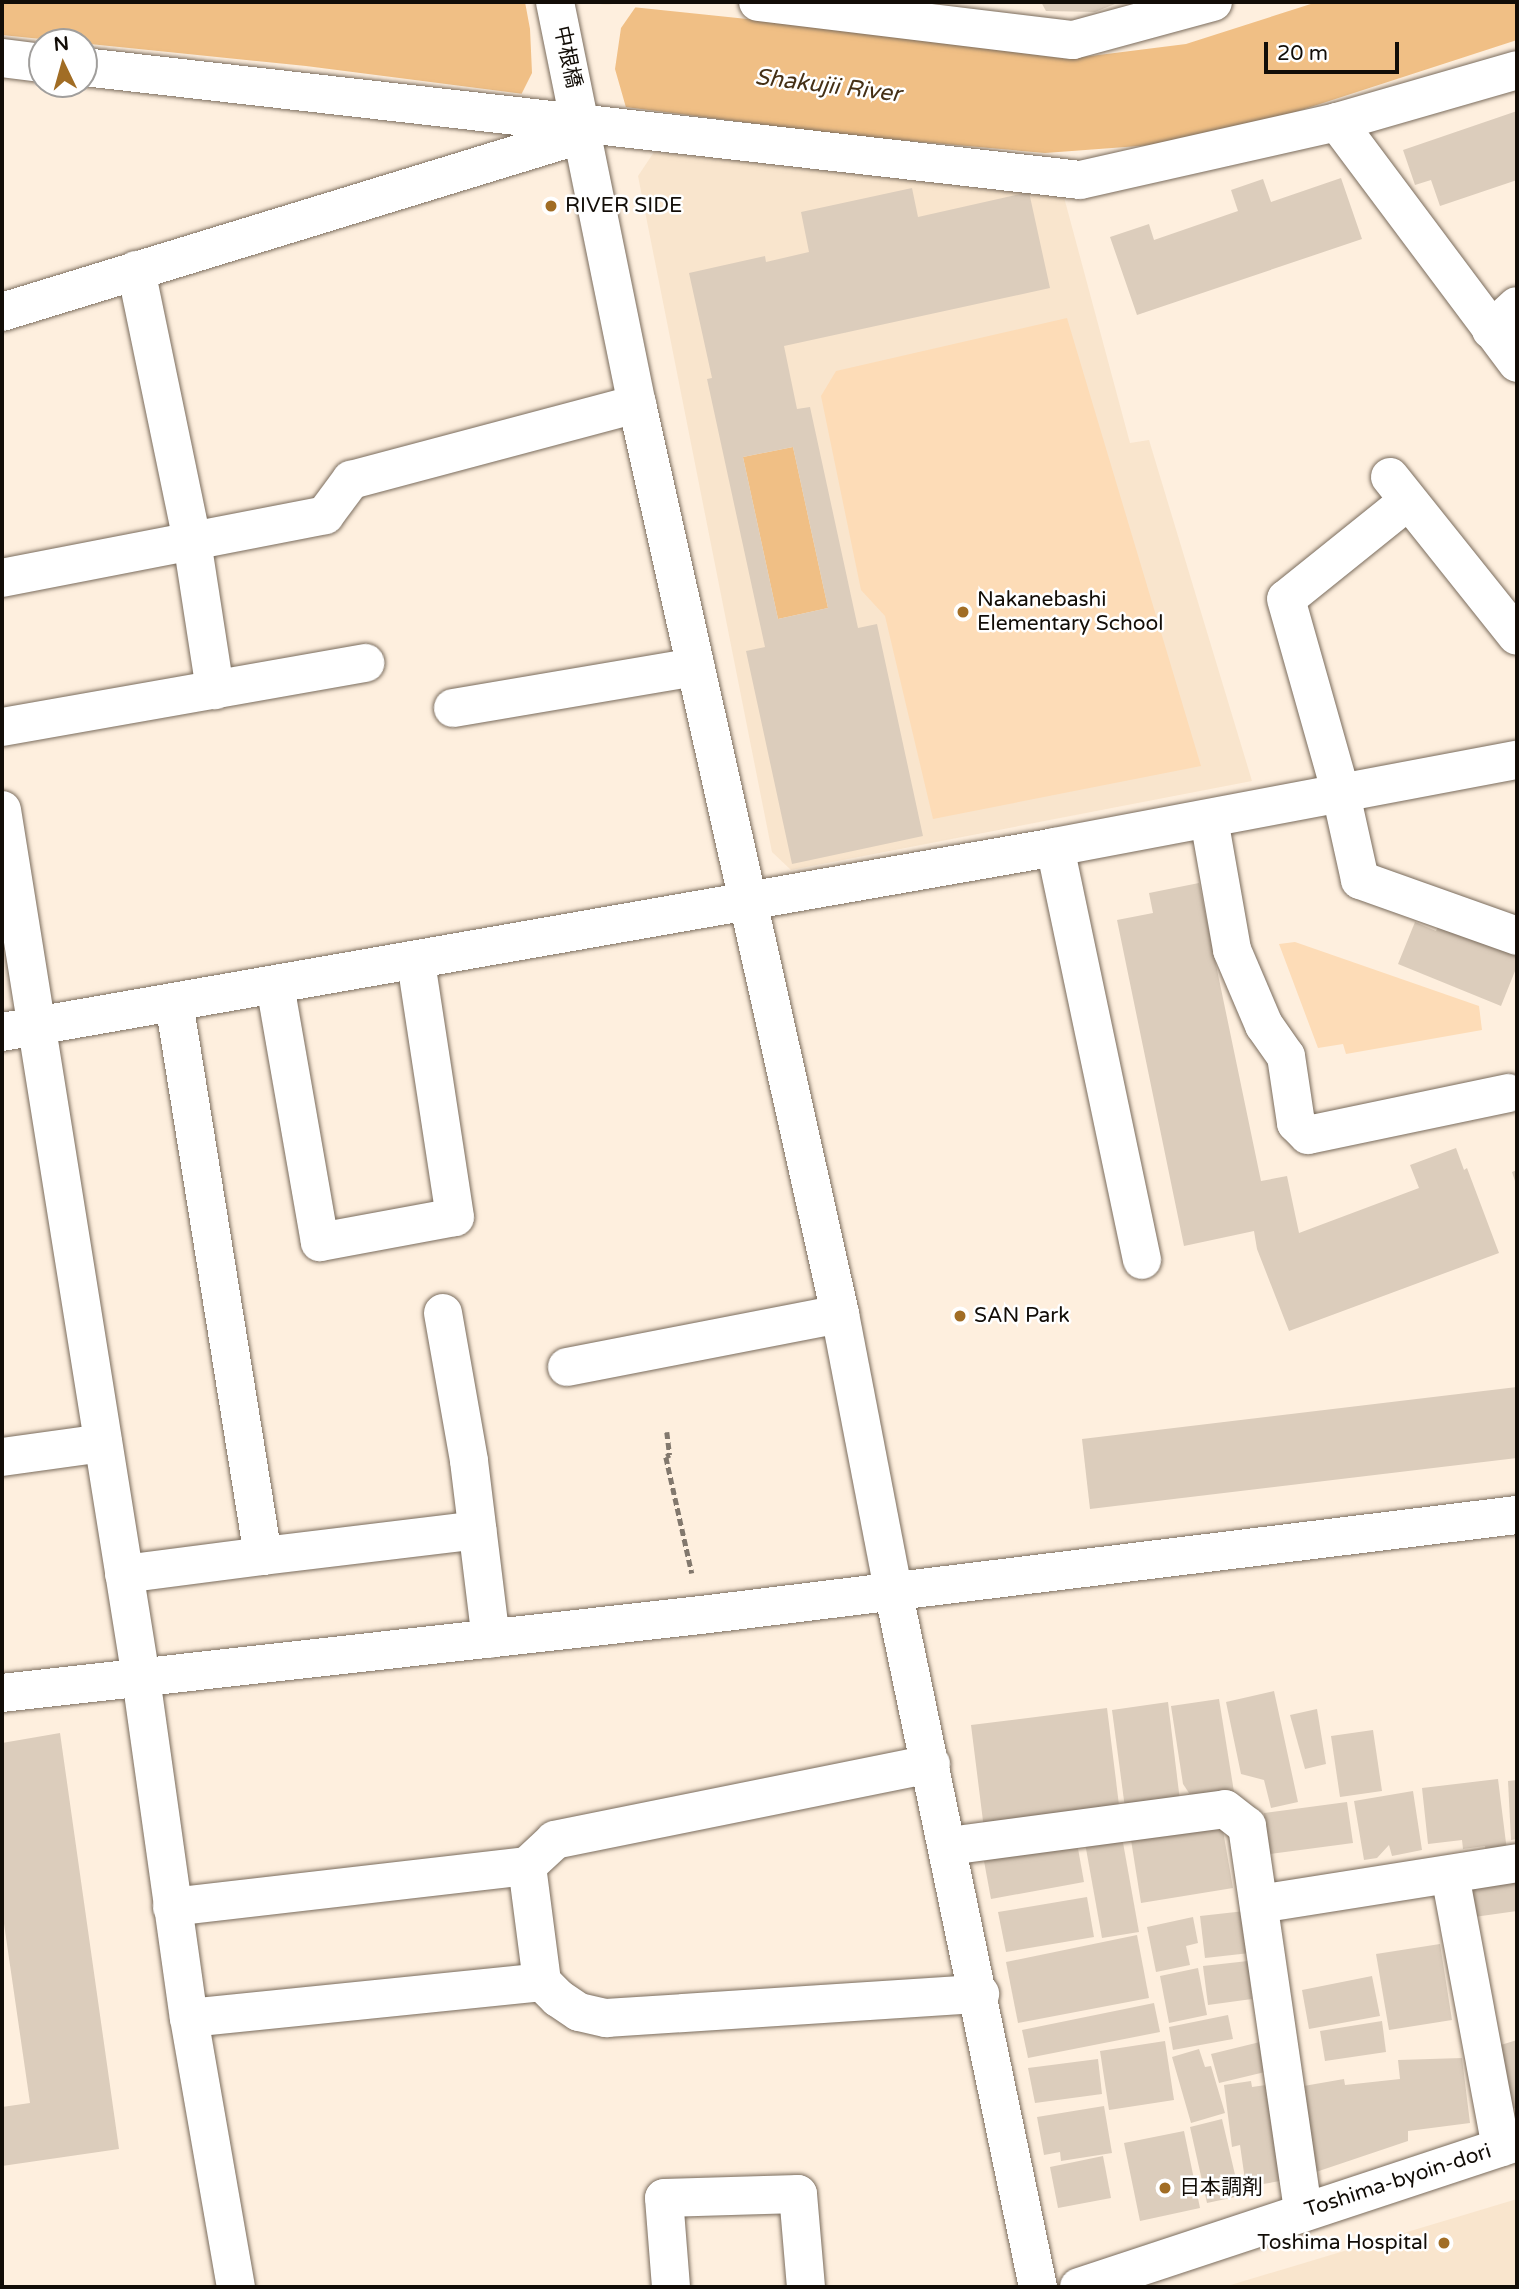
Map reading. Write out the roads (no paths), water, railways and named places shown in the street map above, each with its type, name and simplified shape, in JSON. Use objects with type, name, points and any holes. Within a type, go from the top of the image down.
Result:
[{"type":"street","name":"中根橋","points":[[555,2],[637,404],[840,1314],[893,1590],[949,1846],[1038,2287]]},
{"type":"street","points":[[758,2],[1073,40],[1213,2]]},
{"type":"street","points":[[2,58],[28,61]]},
{"type":"street","points":[[98,69],[1080,180],[1337,122],[1517,70]]},
{"type":"street","points":[[1337,122],[1504,318],[1517,363]]},
{"type":"street","points":[[2,312],[581,123]]},
{"type":"street","points":[[136,270],[192,541],[215,690]]},
{"type":"street","points":[[2,578],[325,515],[351,480],[637,404]]},
{"type":"street","points":[[1517,636],[1399,489],[1286,599],[1341,794],[1360,880],[1517,936]]},
{"type":"street","points":[[2,727],[365,663]]},
{"type":"street","points":[[453,708],[696,667]]},
{"type":"street","points":[[19,1029],[1055,847],[1517,760]]},
{"type":"street","points":[[2,810],[19,1029],[103,1443],[141,1678],[189,2018],[236,2287]]},
{"type":"street","points":[[1209,819],[1232,950],[1264,1025],[1286,1056],[1296,1123],[1308,1135],[1510,1093]]},
{"type":"street","points":[[1055,847],[1142,1260]]},
{"type":"street","points":[[275,985],[320,1242],[454,1217],[416,961]]},
{"type":"street","points":[[174,1002],[263,1556]]},
{"type":"street","points":[[443,1313],[491,1639]]},
{"type":"street","points":[[567,1367],[840,1314]]},
{"type":"street","points":[[2,1457],[103,1443]]},
{"type":"street","points":[[2,1693],[701,1615],[1517,1516]]},
{"type":"street","points":[[124,1574],[477,1530]]},
{"type":"street","points":[[172,1907],[527,1866],[555,1840],[931,1764]]},
{"type":"street","points":[[949,1846],[1225,1809],[1247,1826],[1303,2212]]},
{"type":"street","points":[[1259,1904],[1517,1863]]},
{"type":"street","points":[[527,1866],[542,1982],[558,1998],[579,2012],[606,2018],[979,1994]]},
{"type":"street","points":[[1450,1875],[1509,2144]]},
{"type":"street","points":[[189,2018],[542,1982]]},
{"type":"street","name":"Toshima-byoin-dori","points":[[1079,2287],[1509,2144]]},
{"type":"street","points":[[671,2287],[664,2198],[798,2194],[806,2287]]},
{"type":"water","name":"Shakujii River","points":[[2,2],[584,2],[862,31],[1067,59],[1186,44],[1317,2],[1517,2],[1517,40],[1206,141],[1045,153],[843,135],[306,66],[98,45],[98,28],[28,28],[28,38],[2,35]]},
{"type":"water","points":[[793,447],[828,608],[778,619],[743,457]]},
{"type":"place","name":"RIVER SIDE","points":[[551,206]]},
{"type":"place","name":"Nakanebashi Elementary School","points":[[963,612]]},
{"type":"place","name":"SAN Park","points":[[960,1316]]},
{"type":"place","name":"日本調剤","points":[[1165,2188]]},
{"type":"place","name":"Toshima Hospital","points":[[1444,2243]]}]
